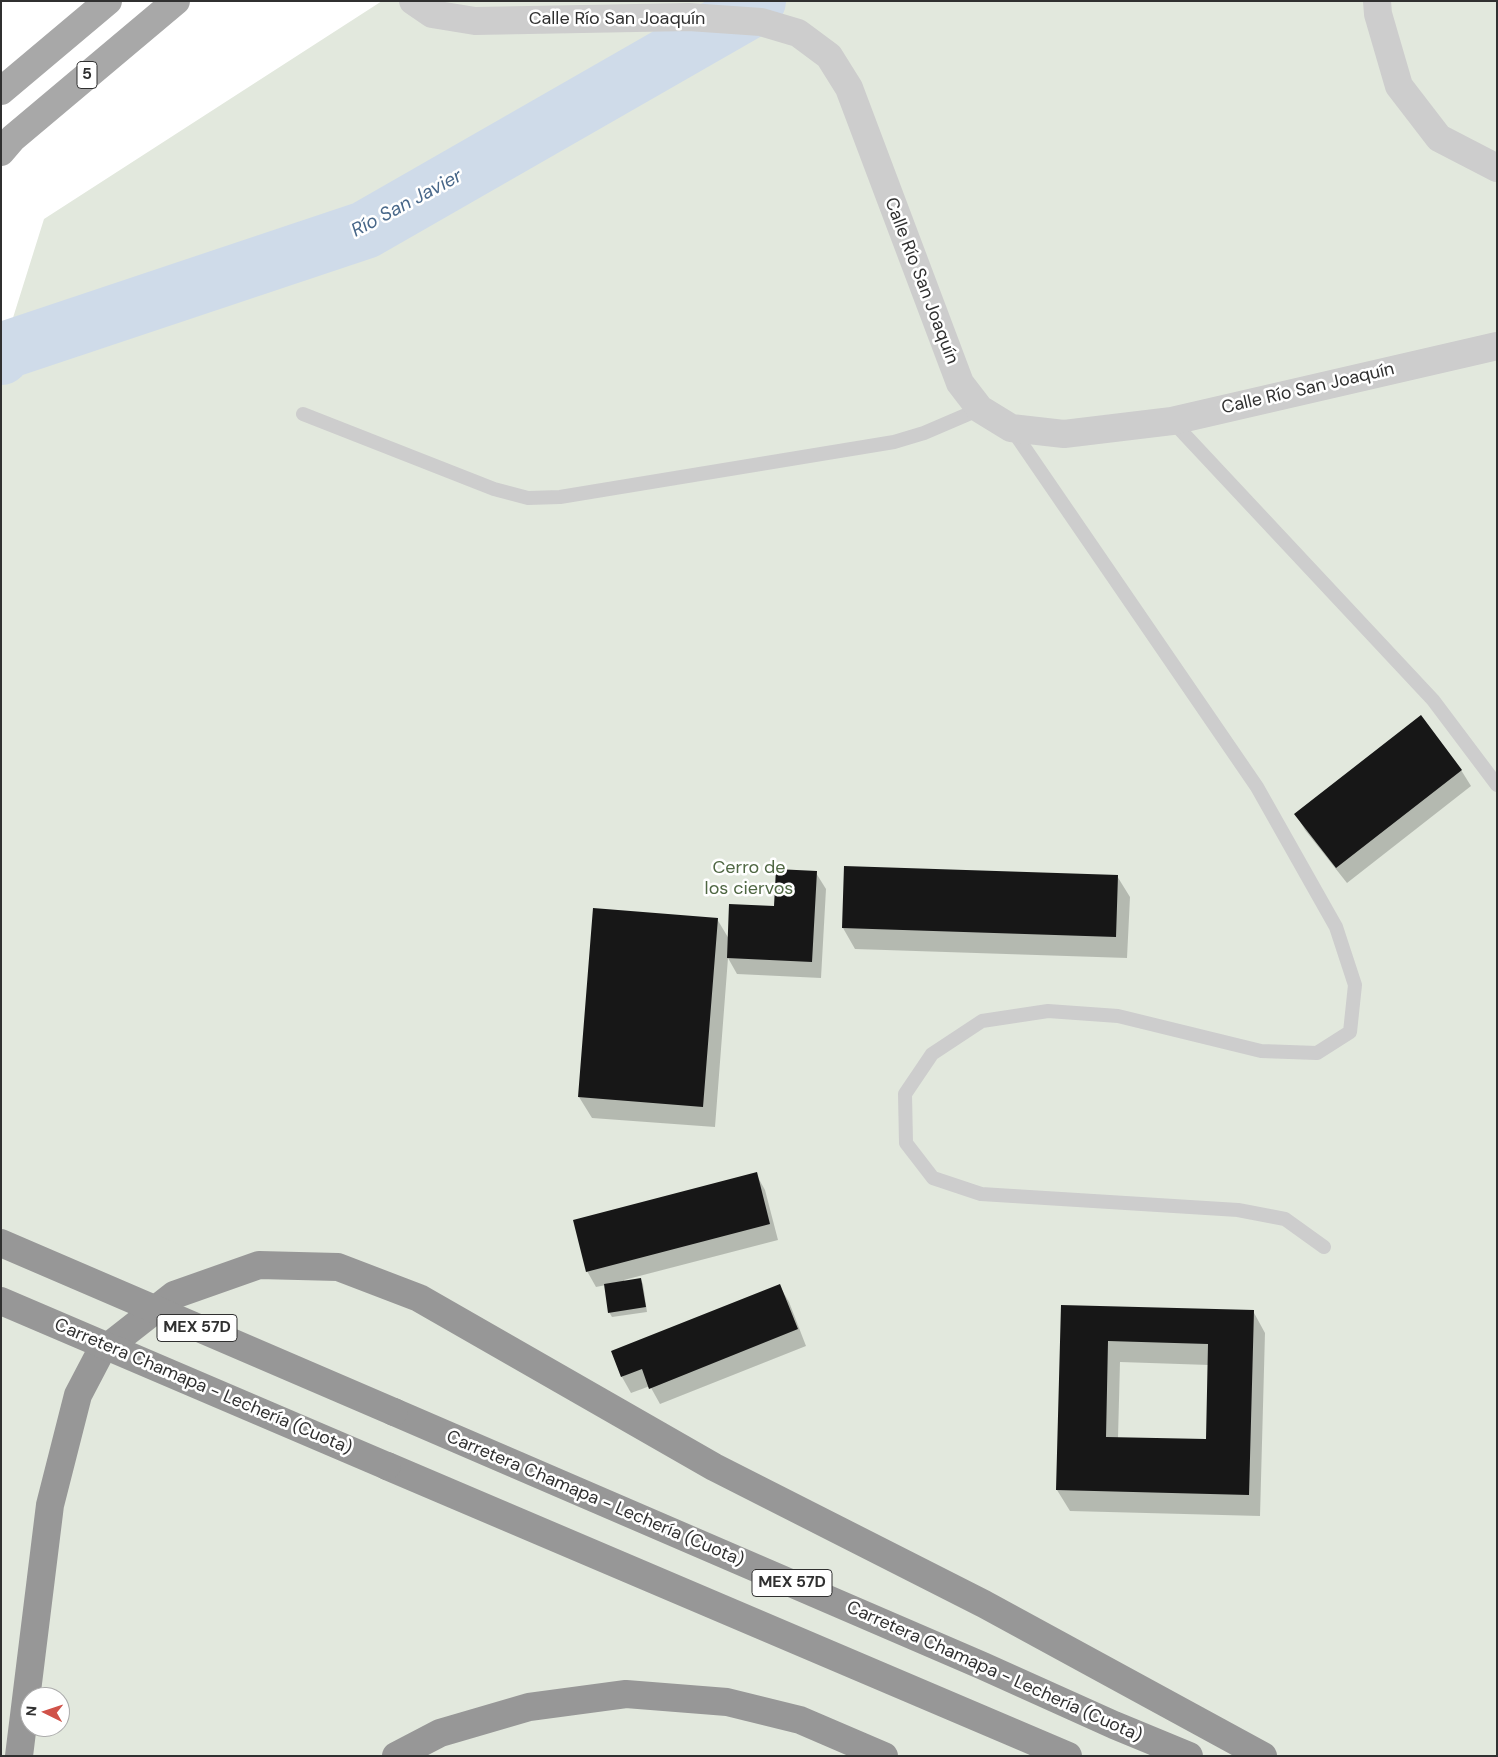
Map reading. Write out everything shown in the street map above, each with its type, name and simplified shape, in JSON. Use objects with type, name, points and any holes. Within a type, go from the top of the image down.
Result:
[{"type":"highway","name":"Carretera Chamapa - Lechería (Cuota)","points":[[1,1243],[1189,1756]]},
{"type":"highway","points":[[19,1756],[50,1505],[78,1395],[100,1353],[174,1295],[259,1265],[338,1266],[419,1298],[714,1467],[984,1604],[1262,1756]]},
{"type":"highway","name":"Carretera Chamapa - Lechería (Cuota)","points":[[1,1301],[1068,1756]]},
{"type":"highway","points":[[396,1756],[440,1734],[529,1707],[626,1694],[736,1704],[800,1720],[884,1756]]},
{"type":"main road","points":[[1,91],[108,1]]},
{"type":"main road","name":"5","points":[[1,152],[13,138],[176,1]]},
{"type":"street","name":"Calle Río San Joaquín","points":[[413,1],[432,14],[475,21],[689,17],[761,22],[798,33],[829,56],[849,88],[960,383],[980,409],[1011,428],[1064,434],[1172,421],[1497,346]]},
{"type":"street","points":[[1377,1],[1378,14],[1399,86],[1439,138],[1497,168]]},
{"type":"lane","points":[[303,414],[494,489],[528,498],[560,497],[894,442],[924,434],[980,409]]},
{"type":"lane","points":[[1172,421],[1433,700],[1497,785]]},
{"type":"lane","points":[[1011,428],[1258,787],[1336,927],[1355,985],[1350,1032],[1317,1053],[1261,1051],[1118,1016],[1048,1011],[982,1021],[932,1054],[905,1094],[906,1143],[933,1178],[981,1194],[1238,1210],[1285,1220],[1324,1247]]},
{"type":"green space","name":"Cerro de los ciervos","points":[[382,1],[1497,1],[1497,1756],[1,1756],[1,356],[44,219]]},
{"type":"building","points":[[1421,715],[1462,770],[1336,868],[1294,814]]},
{"type":"building","points":[[844,866],[1118,875],[1116,937],[842,928]]},
{"type":"building","points":[[776,869],[817,871],[812,962],[727,958],[729,904],[774,906]]},
{"type":"building","points":[[593,908],[718,918],[703,1107],[578,1097]]},
{"type":"building","points":[[757,1172],[770,1224],[586,1272],[573,1220]]},
{"type":"building","points":[[641,1278],[646,1307],[608,1313],[604,1284]]},
{"type":"building","points":[[780,1284],[798,1329],[649,1389],[642,1369],[621,1377],[611,1351]]},
{"type":"building","points":[[1061,1305],[1254,1310],[1249,1495],[1056,1490]],"holes":[[[1108,1341],[1208,1344],[1206,1439],[1106,1437]]]},
{"type":"waterway","name":"Río San Javier","points":[[1,356],[3,351],[365,230],[754,7],[757,1]]}]
